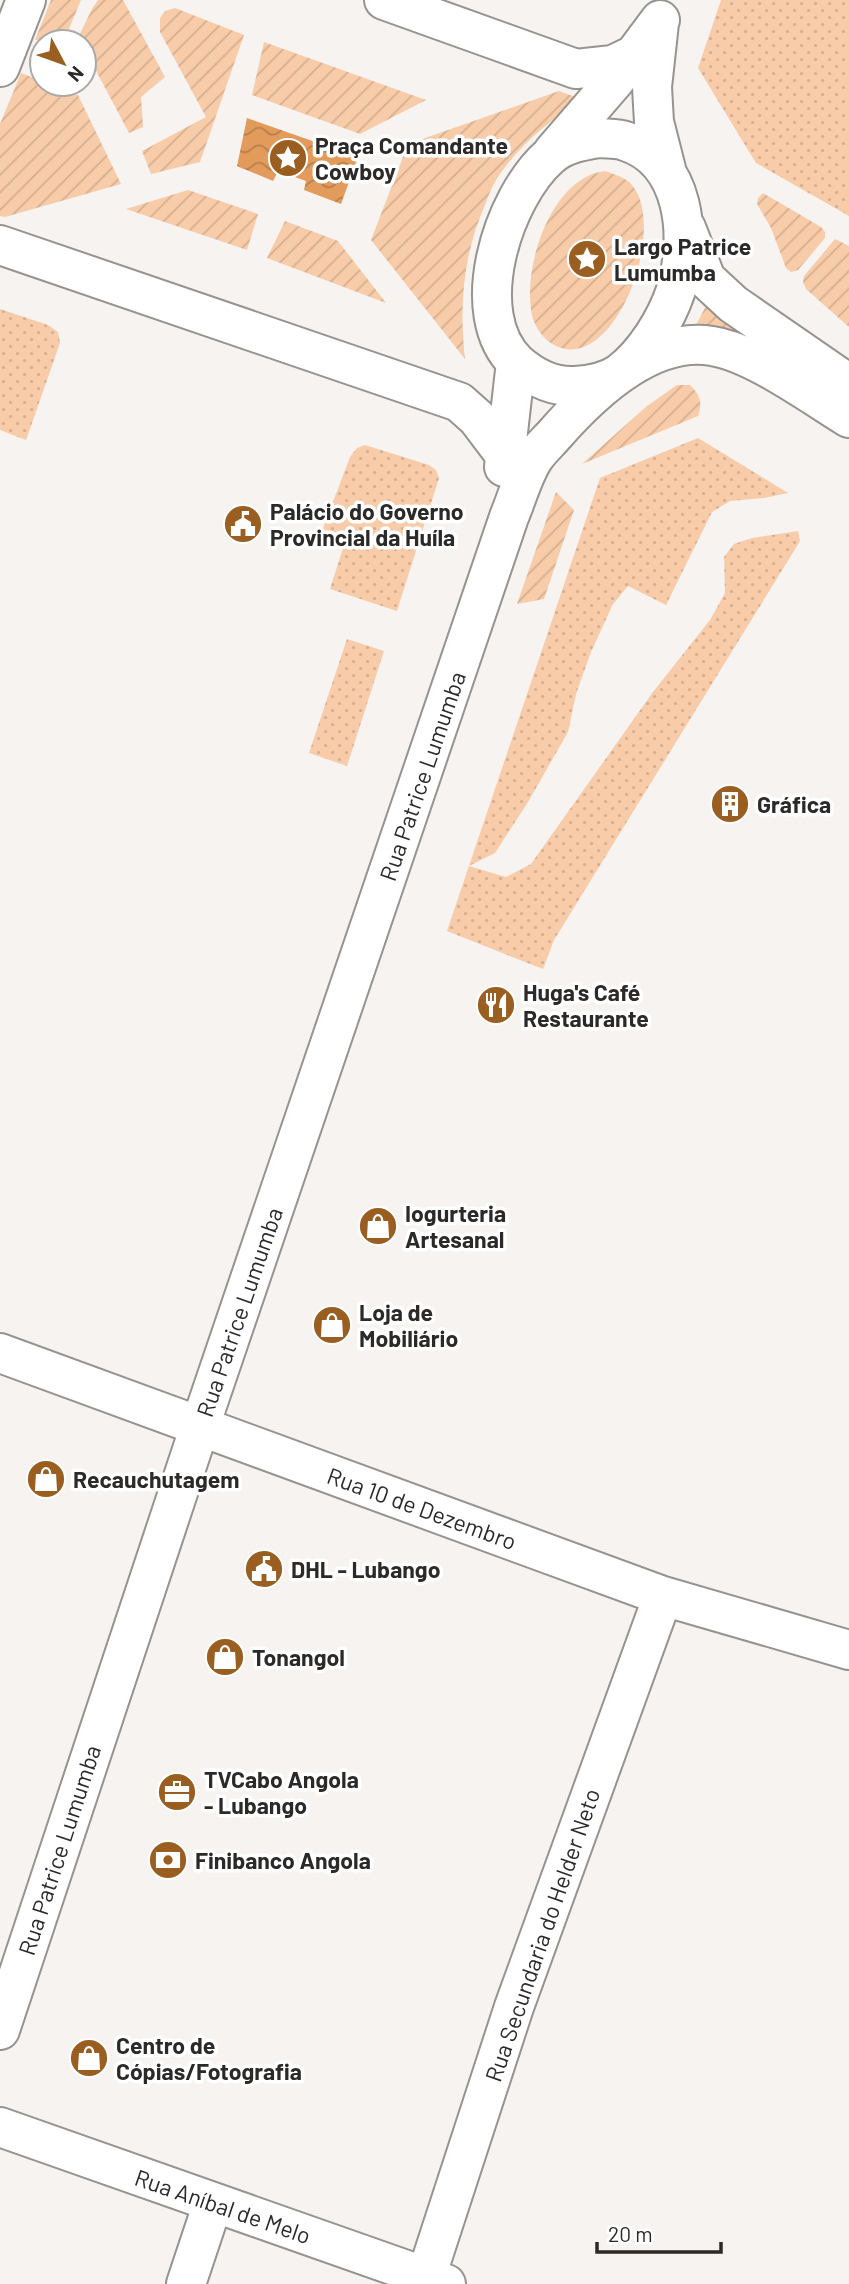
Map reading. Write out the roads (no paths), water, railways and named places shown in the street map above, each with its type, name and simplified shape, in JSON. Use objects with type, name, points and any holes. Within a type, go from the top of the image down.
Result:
[{"type":"street","points":[[0,67],[26,0]]},
{"type":"street","points":[[384,0],[576,69],[613,65],[634,55]]},
{"type":"street","points":[[663,10],[634,55],[534,173],[516,202],[502,235],[492,279],[494,312],[500,339],[516,362],[539,379],[565,386],[593,385],[658,353],[684,344],[713,346],[743,355],[849,418]]},
{"type":"street","points":[[618,374],[646,345],[659,325],[676,291],[683,254],[682,217],[677,192],[666,169],[654,122],[652,88],[663,10]]},
{"type":"street","points":[[551,155],[573,142],[598,138],[624,141],[648,152],[666,169]]},
{"type":"street","points":[[682,217],[706,279],[733,304],[849,384]]},
{"type":"street","points":[[0,245],[459,402],[477,418],[505,455]]},
{"type":"street","points":[[459,402],[489,388],[516,362]]},
{"type":"street","name":"Rua Patrice Lumumba","points":[[482,597],[502,490],[516,362]]},
{"type":"street","name":"Rua Patrice Lumumba","points":[[0,2030],[200,1426],[509,517],[534,458],[577,409],[618,374]]},
{"type":"street","name":"Rua 10 de Dezembro","points":[[0,1353],[663,1596],[849,1650]]},
{"type":"street","name":"Rua Secundaria do Helder Neto","points":[[436,2280],[514,2007],[663,1596]]},
{"type":"street","name":"Rua Aníbal de Melo","points":[[0,2127],[436,2280]]},
{"type":"street","points":[[186,2284],[213,2203]]},
{"type":"water","points":[[247,118],[358,157],[341,204],[304,190],[306,181],[278,171],[273,181],[237,166]]},
{"type":"place","name":"Praça Comandante Cowboy","points":[[288,158]]},
{"type":"place","name":"Largo Patrice Lumumba","points":[[587,259]]},
{"type":"place","name":"Palácio do Governo Provincial da Huíla","points":[[243,524]]},
{"type":"place","name":"Gráfica","points":[[730,804]]},
{"type":"place","name":"Huga's Café Restaurante","points":[[496,1005]]},
{"type":"place","name":"Iogurteria Artesanal","points":[[378,1226]]},
{"type":"place","name":"Loja de Mobiliário","points":[[332,1325]]},
{"type":"place","name":"Recauchutagem","points":[[46,1479]]},
{"type":"place","name":"DHL - Lubango","points":[[264,1569]]},
{"type":"place","name":"Tonangol","points":[[225,1657]]},
{"type":"place","name":"TVCabo Angola - Lubango","points":[[177,1792]]},
{"type":"place","name":"Finibanco Angola","points":[[168,1860]]},
{"type":"place","name":"Centro de Cópias/Fotografia","points":[[89,2058]]}]
